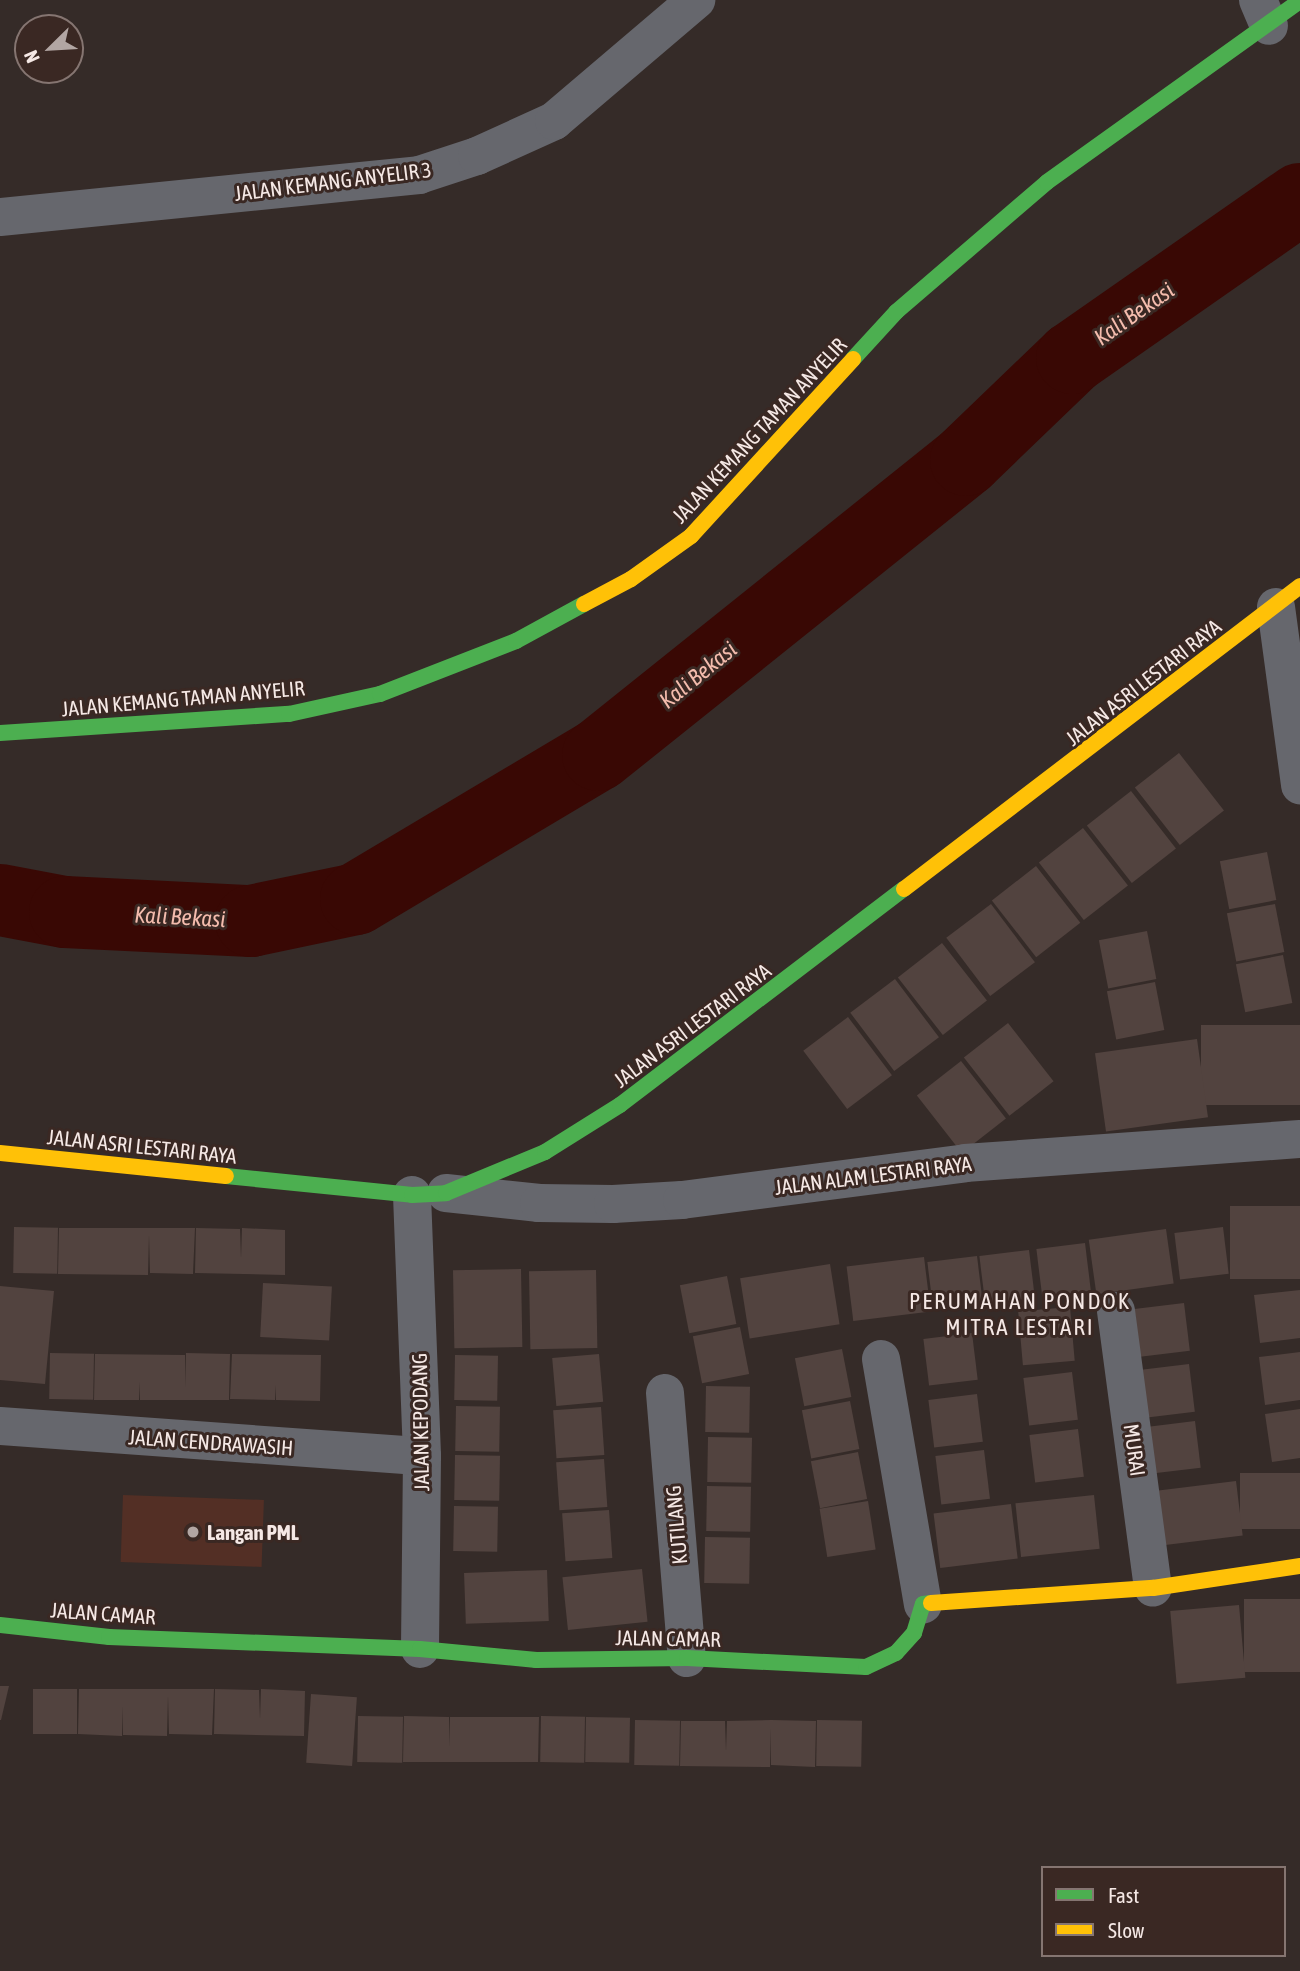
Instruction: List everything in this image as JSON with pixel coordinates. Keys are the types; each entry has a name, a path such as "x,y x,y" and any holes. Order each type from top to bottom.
{"street":[{"name":"JALAN KEMANG ANYELIR 3","path":"0,216 419,175 477,156 554,121 696,0"},
{"name":"JALAN KEMANG TAMAN ANYELIR","path":"0,733 289,714 380,694 516,641 631,579 691,536 895,312 1047,182 1264,13 1300,1"},
{"path":"1288,596 1300,785"},
{"name":"JALAN ASRI LESTARI RAYA","path":"1,1161 429,1194 545,1152 620,1105 1288,596"},
{"name":"JALAN ALAM LESTARI RAYA","path":"429,1194 538,1203 655,1202 965,1163 1300,1139"},
{"name":"JALAN KEPODANG","path":"420,1649 429,1194"},
{"name":"MURAI","path":"1116,1311 1153,1588"},
{"path":"881,1359 923,1604 1153,1588 1300,1566"},
{"name":"KUTILANG","path":"665,1393 687,1658"},
{"name":"JALAN CENDRAWASIH","path":"0,1426 422,1456"},
{"name":"JALAN CAMAR","path":"0,1625 109,1637 420,1649 536,1660 687,1658 866,1667 896,1653 914,1633 923,1604"}],"shaded area":[{"name":"Langan PML","path":"123,1495 264,1500 262,1567 121,1562"}],"building":[{"path":"1179,753 1224,811 1180,845 1135,787"},
{"path":"1131,791 1176,849 1132,883 1087,825"},
{"path":"1083,828 1128,886 1084,920 1039,862"},
{"path":"1267,852 1276,900 1229,909 1220,861"},
{"path":"1036,866 1080,923 1036,957 992,900"},
{"path":"991,904 1035,962 990,996 946,938"},
{"path":"1275,904 1284,952 1236,961 1227,913"},
{"path":"1147,931 1156,979 1108,988 1099,940"},
{"path":"942,943 987,1001 943,1035 898,977"},
{"path":"1283,955 1292,1003 1245,1012 1236,964"},
{"path":"895,979 939,1037 894,1071 850,1013"},
{"path":"1155,982 1164,1030 1116,1039 1107,991"},
{"path":"848,1017 892,1075 847,1109 803,1051"},
{"path":"1008,1023 1054,1081 1009,1116 964,1057"},
{"path":"1201,1025 1300,1025 1300,1105 1201,1105"},
{"path":"1197,1039 1208,1117 1106,1132 1095,1053"},
{"path":"961,1061 1006,1119 962,1153 917,1095"},
{"path":"1230,1206 1300,1206 1300,1279 1230,1279"},
{"path":"14,1227 58,1228 57,1274 13,1273"},
{"path":"1223,1227 1229,1274 1180,1280 1174,1233"},
{"path":"59,1228 195,1228 193,1274 150,1273 149,1235 148,1275 58,1274"},
{"path":"196,1228 240,1229 241,1258 242,1228 285,1230 285,1275 195,1273"},
{"path":"1166,1229 1174,1283 1096,1294 1089,1240"},
{"path":"1085,1243 1091,1291 1042,1297 1036,1249"},
{"path":"1029,1250 1035,1298 985,1304 979,1256"},
{"path":"977,1256 983,1304 933,1310 927,1262"},
{"path":"924,1257 931,1312 853,1321 847,1267"},
{"path":"830,1264 840,1324 750,1338 740,1278"},
{"path":"521,1269 522,1347 454,1348 453,1270"},
{"path":"596,1270 597,1348 530,1349 529,1271"},
{"path":"727,1276 736,1324 689,1333 680,1285"},
{"path":"263,1283 332,1287 329,1341 260,1337"},
{"path":"0,1286 54,1291 45,1384 0,1380"},
{"path":"1300,1290 1300,1338 1260,1343 1254,1295"},
{"path":"1184,1303 1190,1351 1140,1357 1134,1309"},
{"path":"1070,1307 1075,1361 1023,1365 1018,1312"},
{"path":"740,1327 749,1374 702,1383 693,1336"},
{"path":"972,1333 978,1380 929,1386 923,1339"},
{"path":"842,1349 851,1397 804,1406 795,1358"},
{"path":"1300,1352 1300,1400 1265,1405 1259,1357"},
{"path":"50,1353 94,1354 93,1400 49,1399"},
{"path":"186,1353 230,1354 229,1400 140,1400 139,1382 139,1400 94,1400 95,1354 185,1355 185,1388"},
{"path":"232,1354 321,1355 320,1401 276,1400 276,1385 275,1400 230,1399"},
{"path":"599,1354 603,1402 556,1406 552,1358"},
{"path":"455,1355 498,1356 497,1401 454,1400"},
{"path":"1189,1364 1195,1412 1145,1418 1139,1370"},
{"path":"1072,1372 1078,1420 1029,1426 1023,1378"},
{"path":"706,1386 750,1387 749,1433 705,1432"},
{"path":"977,1394 983,1442 934,1448 928,1400"},
{"path":"850,1401 859,1449 811,1458 802,1410"},
{"path":"456,1406 500,1407 499,1452 455,1451"},
{"path":"601,1407 604,1455 556,1458 553,1410"},
{"path":"1300,1409 1300,1458 1272,1462 1265,1414"},
{"path":"1195,1421 1201,1468 1152,1474 1146,1427"},
{"path":"1078,1429 1084,1477 1035,1483 1029,1435"},
{"path":"708,1437 752,1438 751,1483 707,1482"},
{"path":"984,1450 990,1499 941,1505 935,1456"},
{"path":"858,1452 867,1499 820,1508 811,1461"},
{"path":"455,1455 500,1456 499,1501 454,1500"},
{"path":"604,1459 607,1507 559,1510 556,1462"},
{"path":"1240,1473 1300,1473 1300,1529 1240,1529"},
{"path":"1236,1481 1243,1536 1165,1545 1159,1491"},
{"path":"707,1486 751,1487 750,1532 706,1531"},
{"path":"1094,1495 1100,1549 1021,1557 1015,1503"},
{"path":"868,1501 876,1549 827,1557 820,1509"},
{"path":"1011,1504 1018,1559 940,1568 934,1514"},
{"path":"454,1506 498,1507 497,1552 453,1551"},
{"path":"609,1510 612,1558 565,1561 562,1513"},
{"path":"705,1537 750,1538 749,1584 704,1583"},
{"path":"642,1569 648,1622 568,1630 562,1577"},
{"path":"547,1570 549,1621 466,1624 464,1573"},
{"path":"1244,1599 1300,1599 1300,1672 1244,1672"},
{"path":"1239,1605 1245,1678 1177,1684 1170,1611"},
{"path":"0,1686 9,1686 1,1720 0,1720"},
{"path":"33,1689 77,1689 77,1734 33,1734"},
{"path":"79,1689 214,1689 212,1735 169,1734 168,1696 167,1736 123,1735 123,1706 122,1736 78,1734"},
{"path":"215,1689 259,1690 260,1719 261,1689 305,1691 304,1736 214,1734"},
{"path":"311,1694 357,1697 352,1766 306,1763"},
{"path":"358,1716 403,1717 402,1763 357,1762"},
{"path":"404,1716 449,1717 449,1747 450,1717 539,1717 538,1762 403,1762"},
{"path":"541,1716 585,1717 584,1763 540,1762"},
{"path":"586,1717 630,1718 629,1763 585,1762"},
{"path":"635,1720 680,1721 679,1766 634,1765"},
{"path":"817,1720 862,1721 861,1767 816,1766"},
{"path":"681,1721 725,1721 726,1751 727,1721 816,1721 815,1767 771,1765 770,1728 770,1767 680,1766"}],"waterway":[{"name":"Kali Bekasi","path":"0,900 65,912 251,921 356,899 598,755 966,460 1072,358 1300,199"}],"traffic: fast":[{"path":"853,359 896,312 1047,182 1300,1"},
{"path":"0,733 289,714 380,694 516,641 584,604"},
{"path":"226,1176 412,1195 446,1193 545,1152 620,1105 904,889"},
{"path":"0,1625 109,1637 420,1649 536,1660 687,1658 866,1667 896,1653 914,1633 923,1604 931,1603"}],"traffic: slow":[{"path":"584,604 631,579 691,536 853,359"},
{"path":"904,889 1300,586"},
{"path":"0,1153 226,1176"},
{"path":"931,1603 1153,1588 1300,1566"}],"place":[{"name":"Langan PML","path":"193,1532"}],"district":[{"name":"PERUMAHAN PONDOK MITRA LESTARI","path":"1020,1314"}]}
